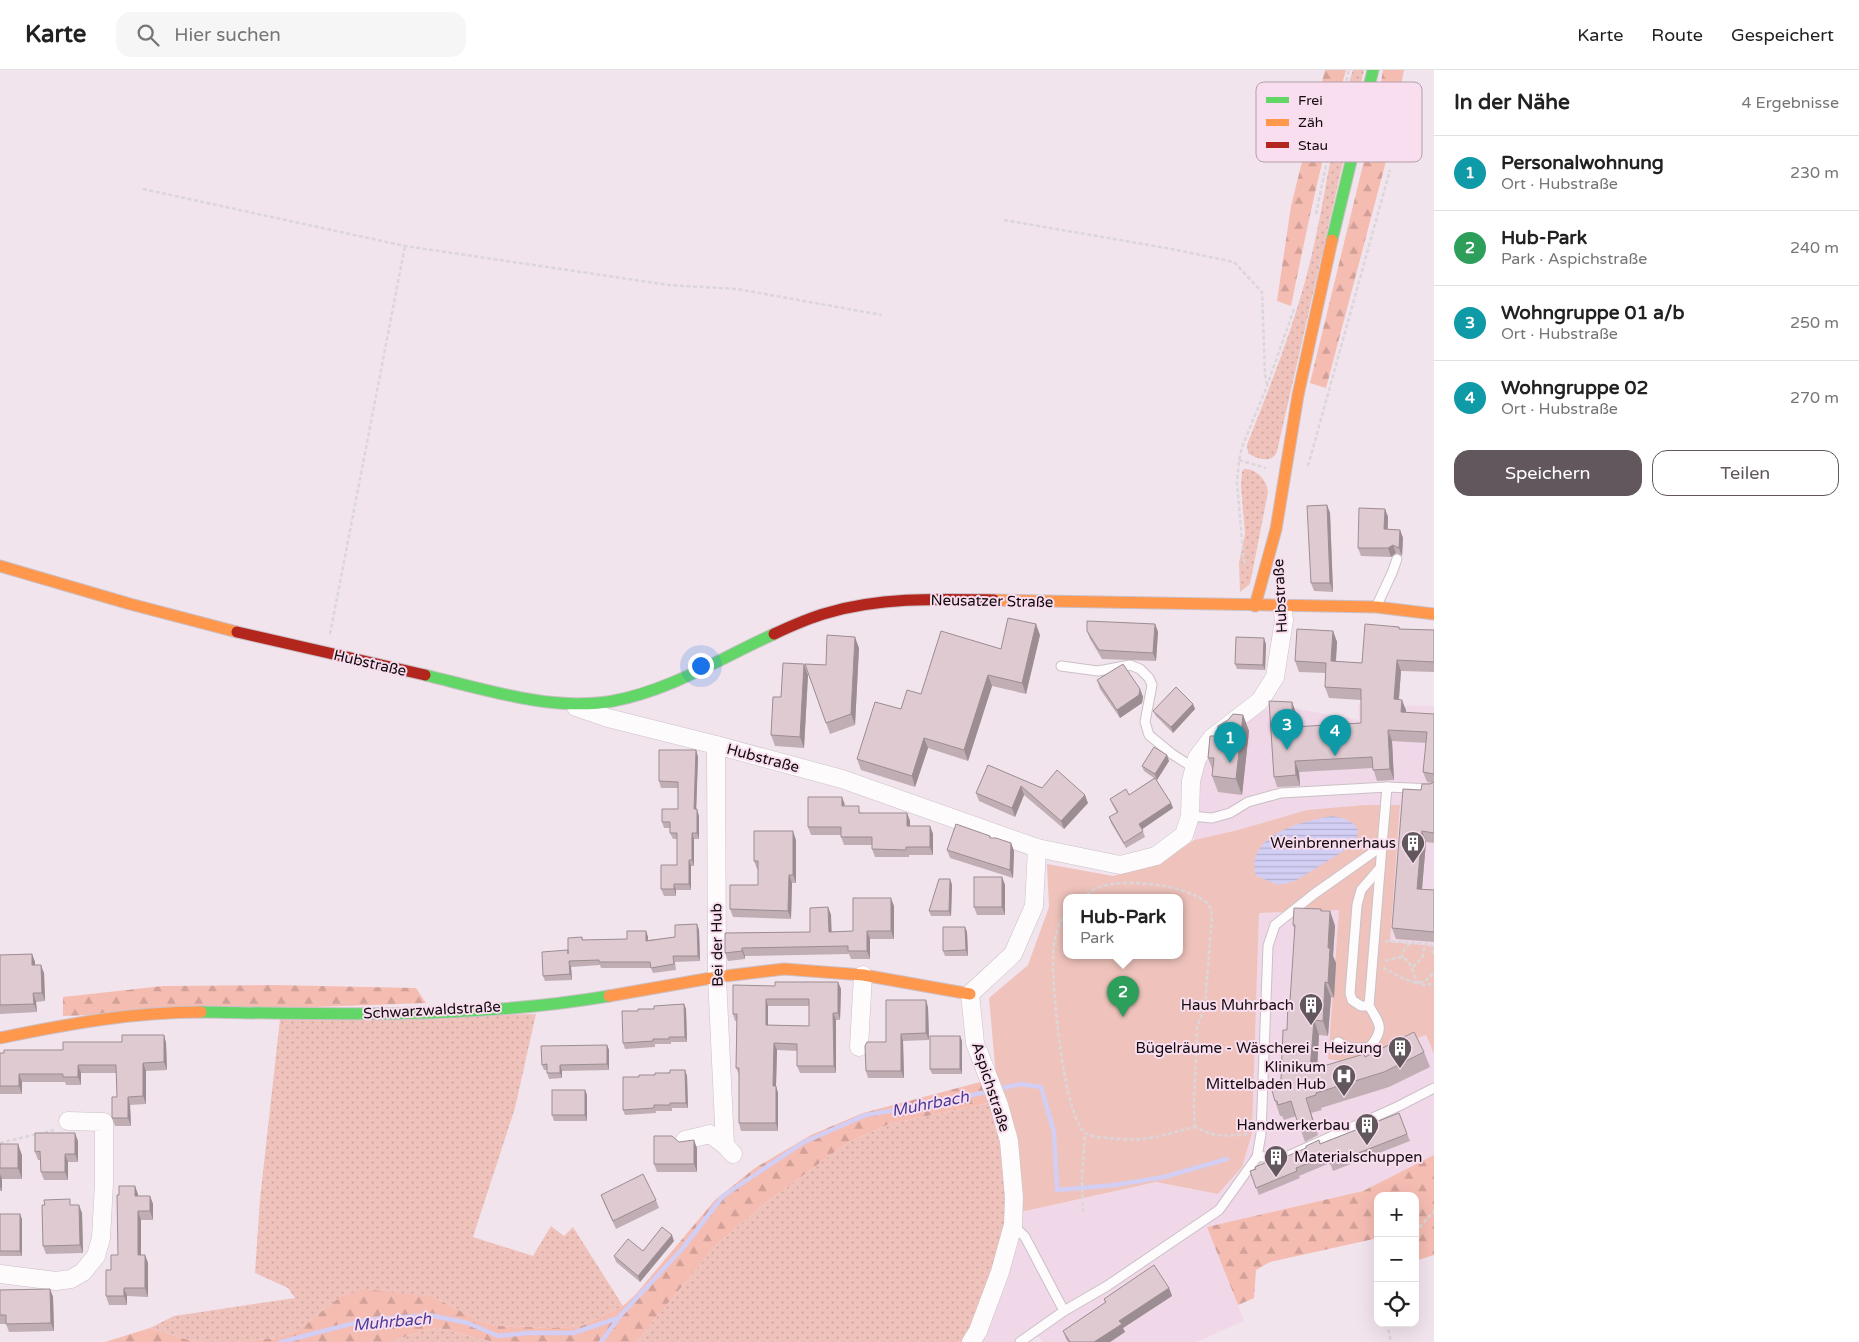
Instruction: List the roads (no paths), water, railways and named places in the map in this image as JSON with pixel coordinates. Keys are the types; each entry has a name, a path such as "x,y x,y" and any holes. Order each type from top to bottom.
{"street":[{"name":"Hubstraße","path":"1255,606 1276,529 1284,474 1314,317 1351,162"},
{"name":"Hubstraße","path":"1276,529 1279,567"},
{"name":"Hubstraße","path":"0,566 225,630 525,698 568,704 608,718 842,779 1037,848 1120,865 1156,856 1184,835 1190,816 1192,780 1197,758 1212,738 1260,701 1276,677 1284,620 1281,601"},
{"name":"Neusatzer Straße","path":"568,704 612,701 651,691 689,675 780,631 826,613 883,601 944,599 1255,606 1281,601 1376,607 1434,614"},
{"name":"Bei der Hub","path":"685,1140 710,1134 729,1150 717,977 716,745"},
{"path":"970,994 1013,954 1034,906 1037,848"},
{"name":"Schwarzwaldstraße","path":"0,1038 72,1023 163,1012 381,1014 572,1002 717,977 784,969 863,975 970,994"},
{"path":"860,1047 863,975"},
{"name":"Aspichstraße","path":"970,994 976,1043 988,1080 999,1105 1009,1141 1014,1198 1013,1225 1000,1272 978,1331 971,1342"},
{"path":"0,1274 56,1281 71,1279 83,1272 96,1256 101,1238 104,1183 104,1122 68,1122"}],"lane":[{"path":"1376,607 1384,594 1397,559"},
{"path":"1061,666 1098,671 1130,665 1140,669 1150,678 1152,686 1145,722 1149,735 1172,754 1194,768"},
{"path":"1190,816 1212,818 1230,813 1248,802 1281,793 1387,786 1434,789"},
{"path":"1338,1042 1346,1047 1357,1049 1370,1047 1379,1036 1379,1022 1369,1006 1375,966 1374,940 1387,786"},
{"path":"1020,1342 1064,1311 1107,1286 1219,1210 1257,1157 1261,1134 1268,946 1275,924 1382,846"},
{"path":"1369,1006 1361,1006 1352,1000 1350,993 1357,905 1361,890 1380,868"},
{"path":"1257,1157 1288,1156 1399,1106 1434,1088"},
{"path":"1013,1225 1025,1237 1064,1311"}],"waterway":[{"name":"Muhrbach","path":"998,1089 1020,1084 1041,1087 1054,1132 1057,1190 1115,1185 1164,1177 1227,1159"},
{"name":"Muhrbach","path":"281,1342 366,1320 429,1315 468,1323 498,1336 527,1333 573,1333 618,1318 682,1249 723,1196 804,1142 866,1115 937,1103 990,1091"},
{"name":"Muhrbach","path":"601,1342 618,1319"}],"place":[{"name":"Wohngruppe 01 a/b","path":"1287,750"},
{"name":"Wohngruppe 02","path":"1335,756"},
{"name":"Personalwohnung","path":"1230,763"},
{"name":"Weinbrennerhaus","path":"1413,864"},
{"name":"Hub-Park","path":"1123,1017"},
{"name":"Haus Muhrbach","path":"1311,1026"},
{"name":"Bügelräume - Wäscherei - Heizung","path":"1400,1069"},
{"name":"Klinikum Mittelbaden Hub","path":"1344,1097"},
{"name":"Handwerkerbau","path":"1367,1146"},
{"name":"Materialschuppen","path":"1276,1178"}]}
